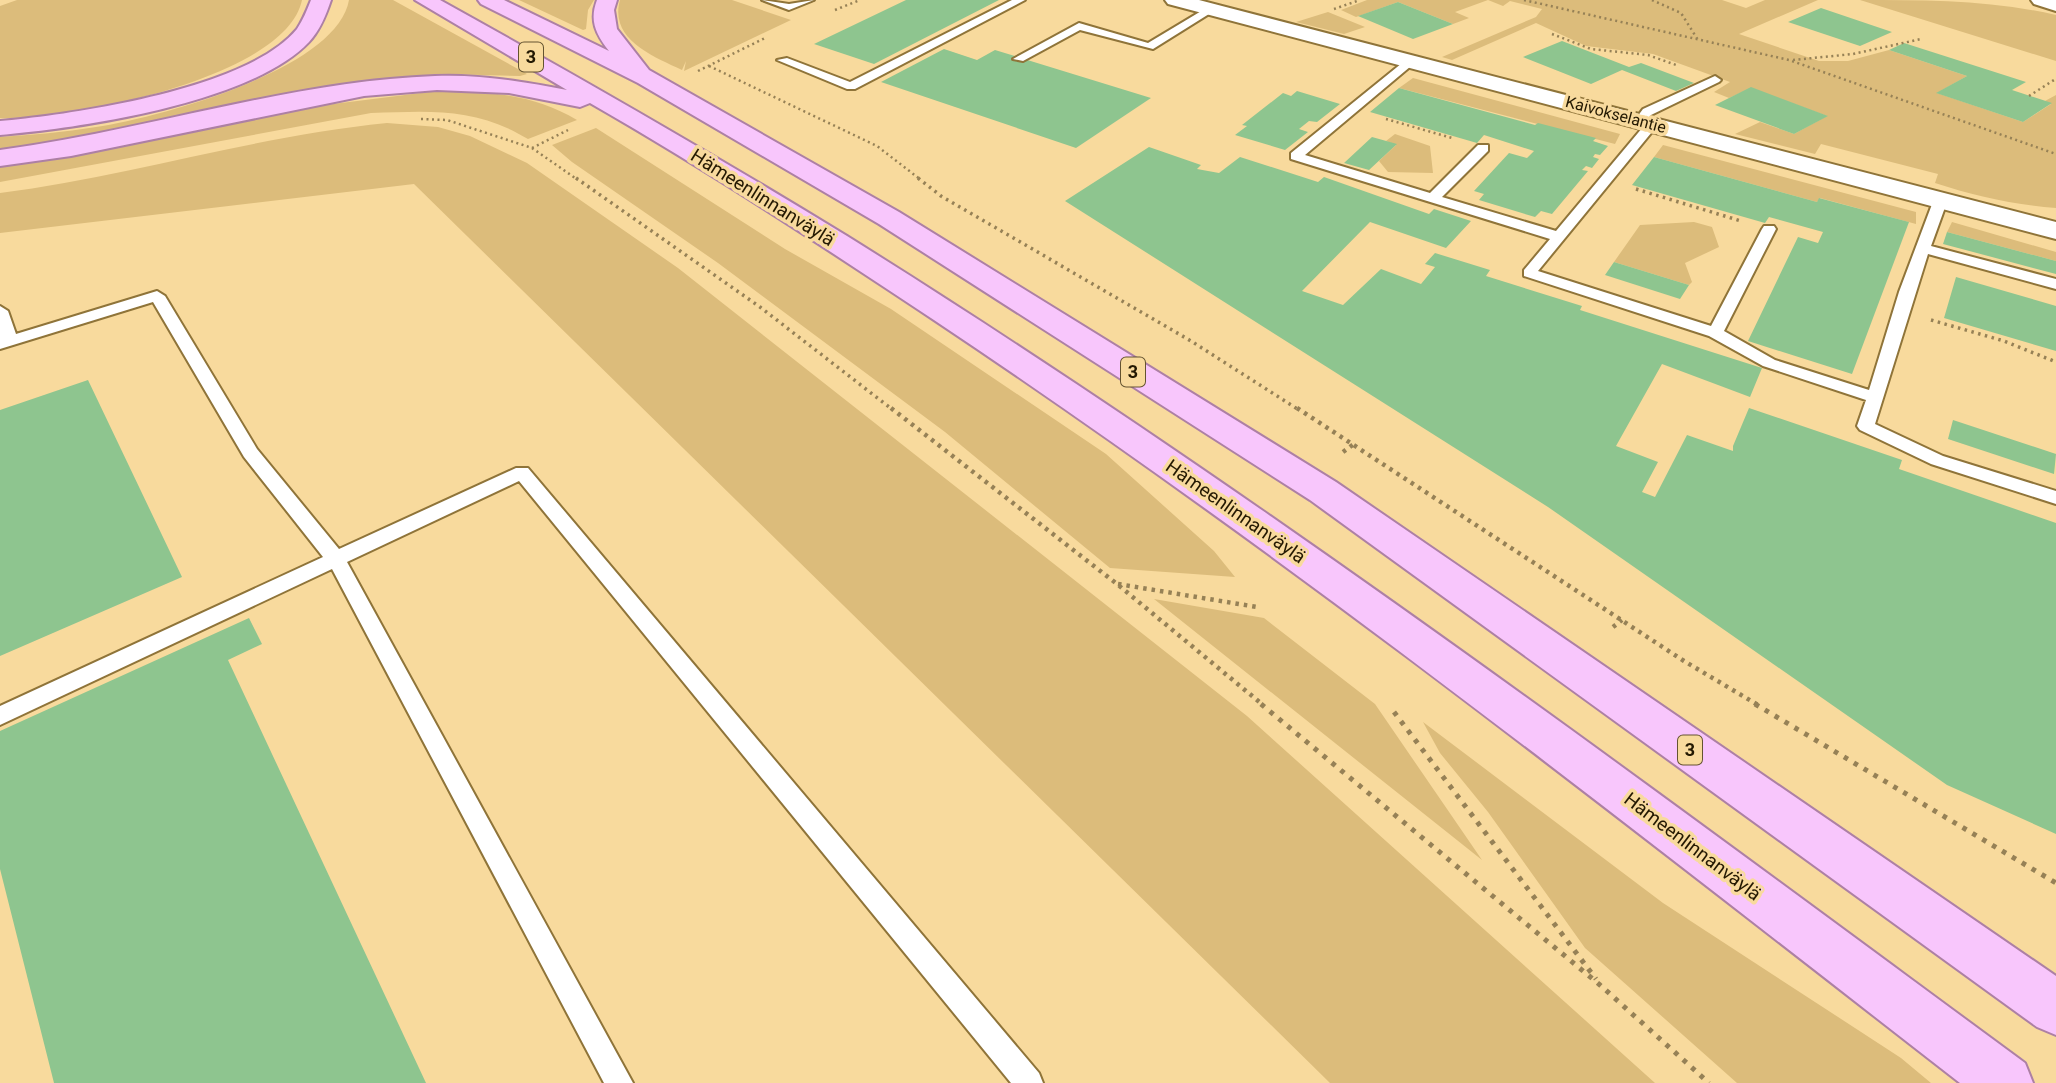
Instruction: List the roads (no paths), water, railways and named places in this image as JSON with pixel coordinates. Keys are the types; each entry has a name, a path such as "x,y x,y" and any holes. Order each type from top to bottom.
{"highway":[{"path":"0,128 36,126 134,108 213,84 245,71 298,41 314,20 321,0"},
{"name":"Hämeenlinnanväylä","path":"425,0 636,117 890,278 1272,534 2006,1083"},
{"name":"3","path":"488,0 646,78 889,218 1323,491 2056,1008"},
{"path":"607,0 602,17 606,33 646,78"},
{"path":"0,158 124,139 339,94 426,84 501,84 535,89 636,117"}],"street":[{"name":"Kaivokselantie","path":"1175,0 2056,231"},
{"path":"2041,0 2056,5"}],"lane":[{"path":"766,0 789,7 809,0"},
{"path":"783,60 851,86 1020,0"},
{"path":"1019,59 1079,26 1149,47 1212,9"},
{"path":"1411,61 1296,156 1559,237"},
{"path":"1715,80 1647,112 1646,122 1606,180 1529,273 1715,333 1769,363 1874,397"},
{"path":"1433,198 1483,148"},
{"path":"1941,199 1901,311 1866,426 1937,460 2056,498"},
{"path":"1715,333 1769,229"},
{"path":"1922,248 2056,284"},
{"path":"0,311 5,342 157,296 250,453 335,559 619,1083"},
{"path":"0,716 522,472 1029,1083"}]}
